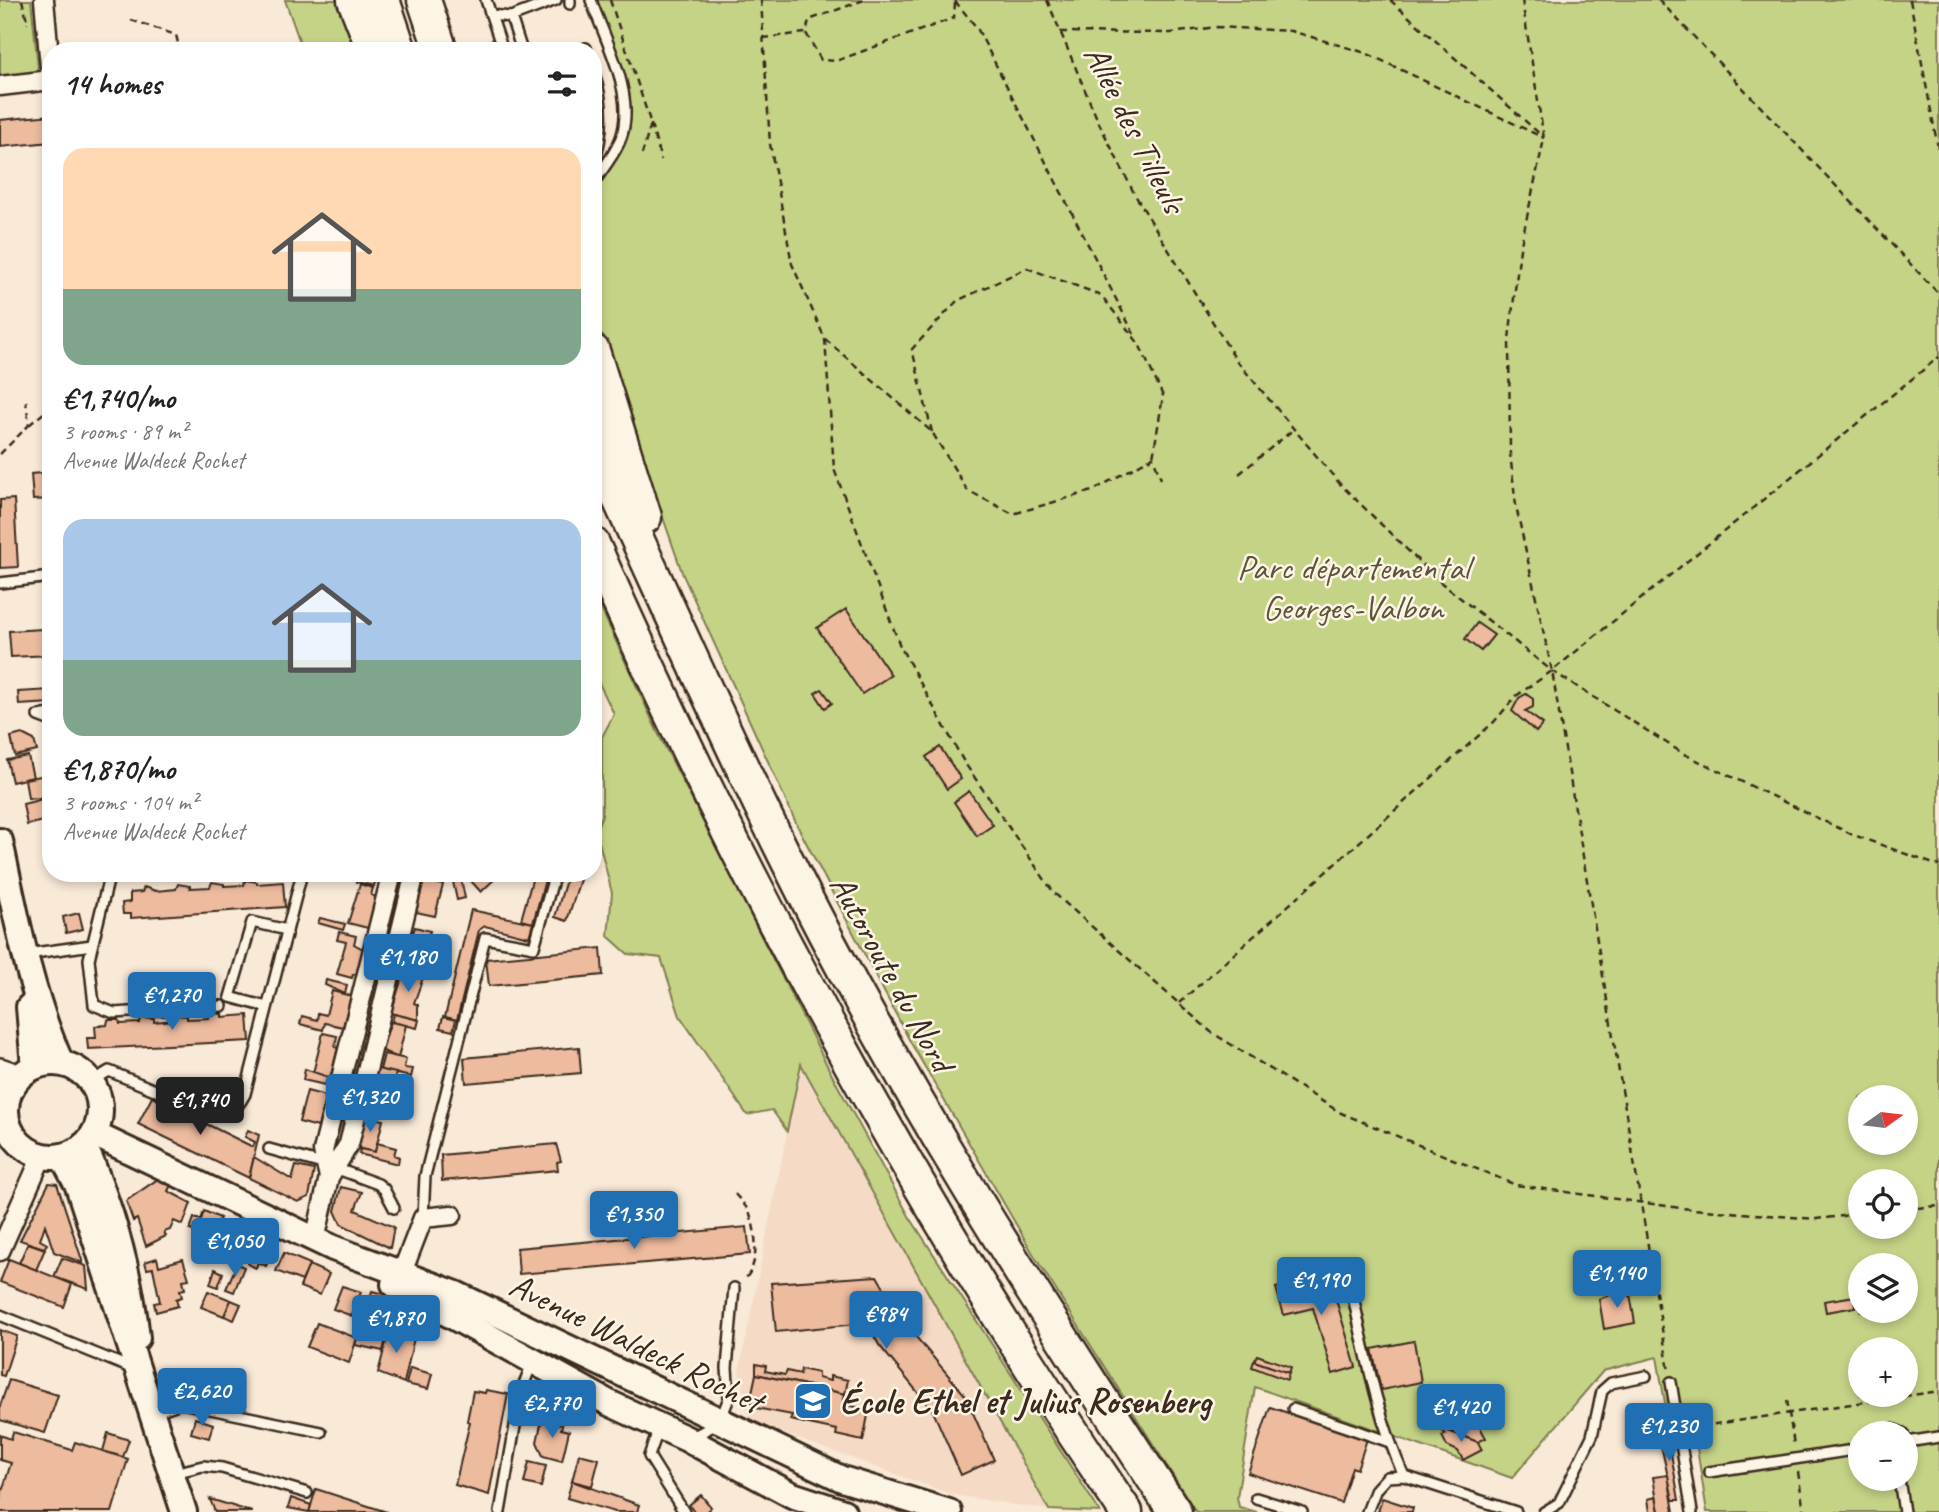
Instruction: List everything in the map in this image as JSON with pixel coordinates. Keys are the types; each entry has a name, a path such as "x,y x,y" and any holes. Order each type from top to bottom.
{"highway":[{"path":"354,0 370,42"},
{"path":"383,0 397,42"},
{"path":"424,0 438,42"},
{"path":"602,379 642,502 664,594"},
{"name":"Autoroute du Nord","path":"602,462 784,854 896,1064 1050,1323 1175,1512"},
{"path":"602,564 673,718 812,990 955,1242 1126,1512"}],"main road":[{"path":"0,841 24,954 47,1031 61,1063"},
{"path":"24,954 7,1121 12,1133 30,1151 52,1156 78,1186 171,1473 178,1510"},
{"path":"12,1079 61,1063 74,1068 91,1082 99,1098 93,1130 101,1184 133,1296 139,1377"},
{"path":"52,1156 93,1130"},
{"name":"Avenue Waldeck Rochet","path":"93,1130 324,1244 533,1362 792,1495 844,1512"},
{"name":"Avenue Waldeck Rochet","path":"324,1244 456,1294 719,1423 842,1479 949,1512"}],"street":[{"path":"44,0 48,42"},
{"path":"0,86 42,80"},
{"path":"324,1244 330,1170 323,1151 390,882"},
{"path":"330,1170 349,1144 413,882"},
{"path":"1,1245 52,1156"},
{"path":"401,1275 423,1217 452,1215"}],"lane":[{"path":"486,0 500,42"},
{"path":"591,0 618,78 624,126 617,147 602,170"},
{"path":"491,15 511,17 553,2"},
{"path":"511,17 519,42"},
{"path":"0,583 42,578"},
{"path":"108,882 89,959 94,1005 114,1013 222,1006"},
{"path":"91,1082 109,1071 208,1112 224,1115 238,1108 245,1094 300,882"},
{"path":"423,1217 425,1176 485,939 534,947 552,882"},
{"path":"267,1007 230,997 252,922 287,930"},
{"path":"24,954 92,945"},
{"path":"269,1149 378,1184 394,1209"},
{"path":"687,1439 719,1423 729,1398 727,1368 734,1288"},
{"path":"1354,1301 1373,1388 1404,1476"},
{"path":"0,1315 139,1377"},
{"path":"500,1512 521,1392 533,1362"},
{"path":"1544,1512 1559,1503 1592,1436 1602,1391 1611,1382 1646,1376"},
{"path":"1671,1382 1692,1512"},
{"path":"151,1414 181,1403 321,1432"},
{"path":"1293,1409 1390,1442"},
{"path":"660,1426 649,1456 684,1512"},
{"path":"1918,1439 1939,1437"},
{"path":"1709,1472 1848,1451"},
{"path":"171,1473 203,1466 222,1468 307,1493"},
{"path":"1367,1512 1376,1489 1387,1477 1404,1476 1516,1512"},
{"path":"1901,1491 1904,1512"},
{"path":"1256,1498 1302,1512"}],"path":[{"path":"761,0 770,144 792,264 825,339 834,469 900,646 964,762 1054,893 1211,1032 1341,1113 1516,1185 1641,1203 1816,1219 1848,1215"},
{"path":"864,0 809,20 806,33 821,60 836,61 954,18 954,1"},
{"name":"Allée des Tilleuls","path":"1046,0 1098,121 1136,195 1236,360 1340,484 1439,581 1552,671 1684,754 1851,835 1939,866"},
{"path":"1390,0 1544,139"},
{"path":"1522,0 1544,139 1520,249 1509,339 1509,441 1516,506 1552,671 1671,1382"},
{"path":"1659,0 1939,294"},
{"path":"1910,0 1939,153"},
{"path":"954,1 976,28 1139,344 1163,396 1153,457 1161,480"},
{"path":"131,20 176,35 178,42"},
{"path":"1060,32 1171,33 1217,27 1291,31 1366,53 1544,139"},
{"path":"763,38 806,33"},
{"path":"651,124 661,160"},
{"path":"1139,344 1101,295 1027,268 957,301 912,349 932,432 967,490 1013,514 1092,491 1153,457"},
{"path":"825,339 932,432"},
{"path":"1179,1003 1494,722 1516,696 1552,671 1939,357"},
{"path":"26,401 29,425"},
{"path":"0,454 42,414"},
{"path":"1239,474 1294,429"},
{"path":"734,1288 749,1276 757,1246 751,1214 735,1194"},
{"path":"1918,1208 1939,1206"},
{"path":"1702,1426 1939,1391"}],"shaded area":[{"path":"801,1063 1049,1510 953,1495 749,1421 739,1372"}],"green space":[{"path":"0,0 31,0 38,68 32,75 0,80"},
{"path":"285,0 347,0 365,42 300,42"},
{"name":"Parc départemental Georges-Valbon","path":"591,0 1939,0 1939,1512 1707,1512 1691,1410 1667,1414 1657,1357 1603,1371 1512,1478 1255,1387 1237,1497 1239,1507 1257,1512 1196,1512 1035,1257 911,1043 797,825 683,575 602,342 602,174 610,166 626,101"},
{"path":"602,611 658,733 832,1075 909,1216 1100,1512 1049,1510 801,1064 787,1131 772,1110 747,1115 680,1016 661,958 628,954 608,936 612,893 602,854 602,737 614,714 602,689"}],"building":[{"path":"42,116 42,143 0,147 0,120"},
{"path":"42,473 42,500 33,500 31,474"},
{"path":"14,499 18,567 0,568 0,500"},
{"path":"846,609 891,675 862,694 817,628"},
{"path":"1477,623 1494,635 1481,651 1465,639"},
{"path":"42,629 42,655 11,657 9,631"},
{"path":"822,689 832,703 825,708 815,693"},
{"path":"42,691 42,704 19,705 18,692"},
{"path":"1526,694 1533,699 1533,707 1525,711 1543,724 1536,732 1512,711 1519,698"},
{"path":"22,734 34,740 37,751 15,756 11,737"},
{"path":"940,747 961,779 947,789 926,757"},
{"path":"28,756 33,777 12,782 7,760"},
{"path":"42,776 42,799 28,798 25,779"},
{"path":"969,791 993,825 977,836 954,802"},
{"path":"42,799 42,821 27,825 23,804"},
{"path":"212,882 224,886 244,885 245,882 283,882 285,907 131,918 131,914 123,914 122,903 130,902 130,893 142,892 144,887 156,891 176,889 178,884 190,888 210,887"},
{"path":"356,882 375,882 374,886"},
{"path":"424,882 443,885 435,916 416,912"},
{"path":"453,882 462,882 465,898 457,900"},
{"path":"472,882 492,882 481,892"},
{"path":"532,882 544,882 533,923 521,920"},
{"path":"565,882 579,882 567,921 555,917"},
{"path":"360,884 373,888 371,895 376,897 368,928 348,923"},
{"path":"471,910 533,923 529,937 485,926 479,930 457,1020 445,1017"},
{"path":"79,913 83,929 66,933 63,917"},
{"path":"320,918 345,924 343,930 318,923"},
{"path":"415,927 430,931 422,963 405,957"},
{"path":"339,932 356,936 354,944 363,949 356,975 353,974 352,978 337,974 346,942 337,940"},
{"path":"601,948 603,975 489,986 486,959"},
{"path":"408,960 423,964 421,972 406,968"},
{"path":"405,968 425,972 414,1003 418,1005 418,1020 391,1013"},
{"path":"326,980 347,985 345,994 325,985"},
{"path":"332,991 351,996 343,1027 325,1023 323,1030 300,1024 302,1016 317,1020 318,1013 326,1015"},
{"path":"210,1013 222,1014 222,1017 248,1015 250,1041 88,1049 87,1038 96,1038 95,1026 107,1025 108,1020 119,1020 120,1024 140,1023 141,1018 154,1019 154,1022 174,1020 176,1015 187,1016 187,1019 209,1018"},
{"path":"394,1014 419,1020 417,1028 392,1022"},
{"path":"443,1017 456,1020 453,1031 440,1028"},
{"path":"391,1022 406,1025 398,1058 381,1050"},
{"path":"323,1033 337,1036 335,1047 338,1048 331,1075 328,1077 313,1073"},
{"path":"579,1047 581,1073 466,1083 464,1058"},
{"path":"384,1054 406,1059 404,1068 413,1069 411,1077 380,1070"},
{"path":"305,1069 328,1077 325,1085 303,1080"},
{"path":"377,1069 396,1073 389,1105 369,1100"},
{"path":"307,1091 326,1096 318,1127 299,1122"},
{"path":"152,1097 253,1147 255,1142 245,1137 248,1130 259,1135 249,1178 138,1124"},
{"path":"368,1117 383,1120 375,1152 360,1149 358,1145 365,1119"},
{"path":"377,1143 396,1148 394,1155 399,1157 398,1164 359,1154 360,1149 375,1152"},
{"path":"556,1144 561,1161 557,1162 558,1170 442,1181 441,1155"},
{"path":"254,1157 292,1180 296,1166 314,1170 309,1197 298,1202 249,1178"},
{"path":"158,1179 171,1185 168,1191 191,1203 183,1225 174,1221 170,1230 164,1232 166,1236 146,1246 137,1219 133,1221 126,1201"},
{"path":"49,1183 57,1184 83,1263 54,1252 45,1225 40,1240 47,1244 44,1248 20,1240"},
{"path":"341,1187 362,1192 355,1210 394,1227 390,1248 341,1224 335,1211"},
{"path":"204,1211 220,1218 213,1234 198,1228 197,1233 190,1230 194,1218 201,1220"},
{"path":"747,1227 750,1254 519,1274 517,1248"},
{"path":"238,1235 253,1239 246,1255 231,1249"},
{"path":"255,1240 273,1249 266,1266 258,1262 256,1268 248,1264"},
{"path":"28,1243 45,1249 36,1270 19,1263"},
{"path":"284,1253 310,1264 302,1281 276,1271"},
{"path":"62,1258 86,1266 88,1289 54,1277"},
{"path":"157,1258 159,1266 183,1259 189,1279 183,1280 185,1289 180,1290 182,1297 176,1299 178,1306 156,1312 154,1303 160,1302 153,1268 147,1269 145,1262"},
{"path":"9,1259 72,1284 64,1307 0,1282"},
{"path":"237,1264 244,1267 234,1292 226,1289"},
{"path":"309,1265 329,1274 320,1295 300,1287"},
{"path":"215,1269 223,1273 218,1287 210,1284"},
{"path":"1328,1273 1356,1367 1333,1374 1313,1308 1284,1315 1276,1288"},
{"path":"877,1276 905,1324 965,1395 994,1460 961,1475 933,1411 879,1345 867,1323 776,1332 771,1283"},
{"path":"342,1286 361,1292 352,1316 333,1309"},
{"path":"208,1291 231,1300 224,1316 201,1307"},
{"path":"372,1291 397,1297 383,1351 355,1345 359,1332 378,1337 385,1306 369,1302"},
{"path":"1620,1291 1621,1295 1630,1294 1635,1323 1604,1329 1599,1299"},
{"path":"1848,1297 1848,1308 1826,1312 1824,1301"},
{"path":"231,1300 241,1304 234,1320 224,1316"},
{"path":"317,1323 357,1338 349,1363 307,1347"},
{"path":"390,1327 414,1338 404,1383 378,1373"},
{"path":"0,1330 17,1336 4,1376 0,1375"},
{"path":"1414,1341 1421,1382 1381,1390 1372,1349"},
{"path":"1257,1355 1291,1367 1289,1373 1254,1361"},
{"path":"1254,1361 1289,1373 1287,1380 1252,1367"},
{"path":"756,1364 766,1366 765,1371 785,1375 787,1371 800,1374 801,1369 818,1373 818,1378 830,1381 830,1376 848,1380 845,1394 756,1374"},
{"path":"410,1368 432,1374 428,1389 406,1384"},
{"path":"756,1374 845,1394 843,1404 869,1410 863,1441 836,1435 837,1430 790,1420 792,1415 756,1408 757,1404 750,1402"},
{"path":"9,1380 58,1395 45,1433 0,1420 0,1406"},
{"path":"486,1390 508,1394 489,1495 455,1485 470,1422 467,1421 473,1391 485,1393"},
{"path":"529,1396 541,1402 539,1413 527,1410"},
{"path":"1457,1400 1461,1407 1469,1404 1473,1413 1471,1421 1476,1420 1486,1438 1478,1442 1437,1427 1434,1421 1441,1417 1437,1409"},
{"path":"1270,1407 1367,1439 1357,1469 1352,1467 1341,1503 1248,1473"},
{"path":"195,1418 213,1424 209,1438 191,1433"},
{"path":"542,1420 559,1424 563,1422 561,1429 569,1431 562,1461 543,1456 537,1442"},
{"path":"1437,1427 1478,1442 1482,1450 1463,1460 1458,1451 1447,1446 1442,1436 1446,1434"},
{"path":"1667,1430 1679,1500 1673,1500 1658,1431"},
{"path":"13,1432 72,1450 75,1442 128,1459 112,1512 0,1512 0,1498 11,1463 0,1460 0,1435 11,1439"},
{"path":"108,1433 129,1440 123,1457 103,1451"},
{"path":"579,1454 599,1459 592,1486 572,1481"},
{"path":"529,1462 546,1466 541,1487 524,1483"},
{"path":"1668,1475 1674,1512 1659,1512 1653,1477"},
{"path":"572,1481 639,1505 637,1512 615,1512 567,1498"},
{"path":"316,1489 387,1512 309,1512"},
{"path":"701,1495 711,1507 706,1512 694,1512 689,1505"},
{"path":"1656,1497 1659,1512 1650,1512 1648,1499"},
{"path":"291,1498 311,1505 309,1512 288,1508"},
{"path":"1382,1498 1413,1508 1412,1512 1378,1512"},
{"path":"210,1499 252,1512 215,1512"}],"place":[{"name":"École Ethel et Julius Rosenberg","path":"813,1401"}]}
